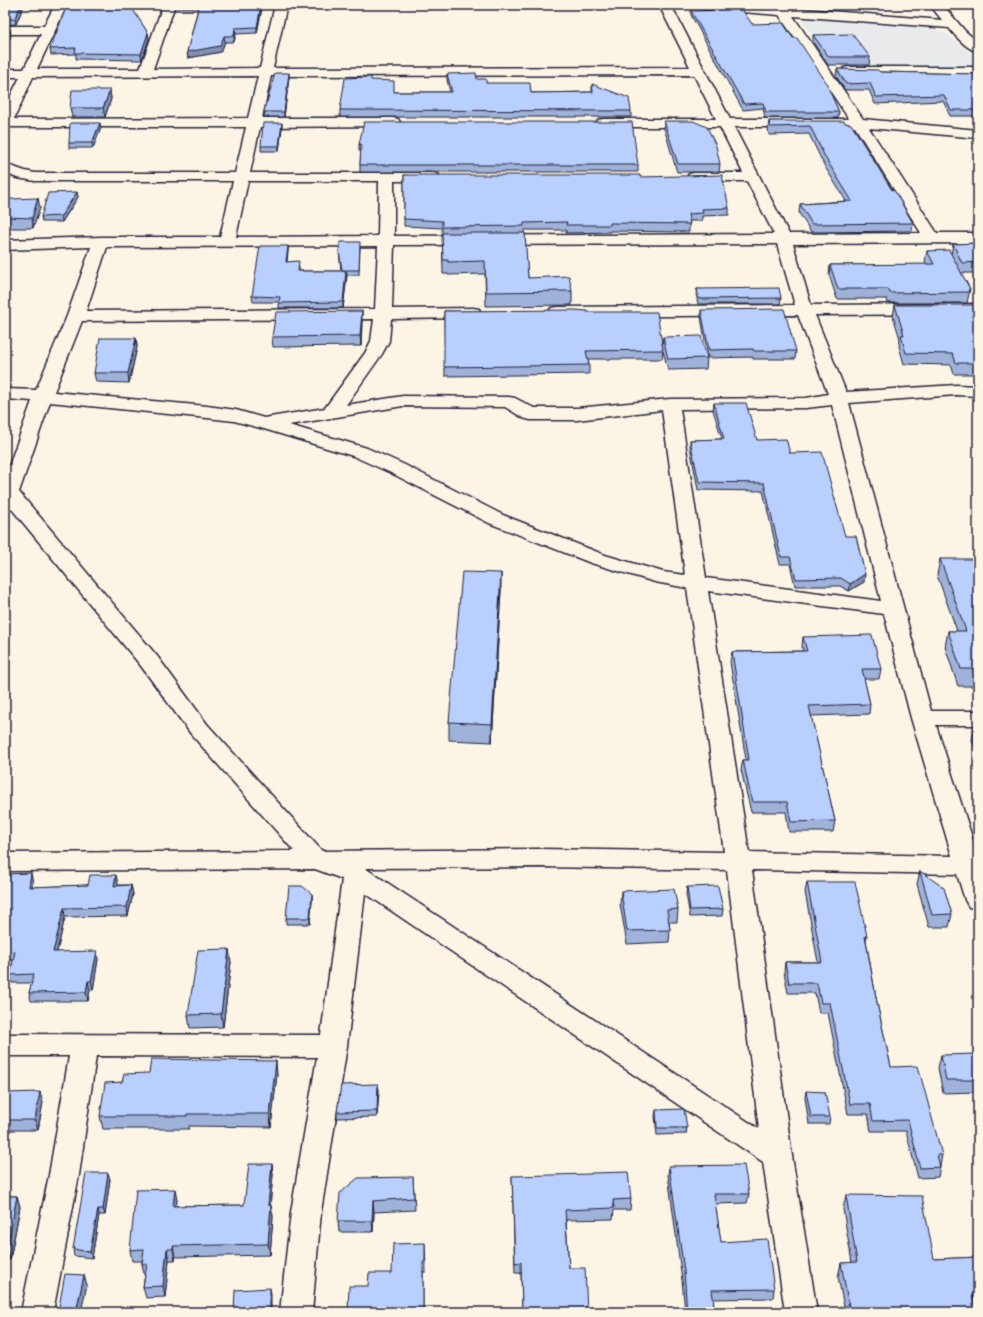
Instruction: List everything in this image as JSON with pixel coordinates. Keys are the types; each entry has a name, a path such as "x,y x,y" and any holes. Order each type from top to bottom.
{"street":[{"path":"60,5 8,115 6,125 405,122"},
{"path":"145,73 169,5"},
{"path":"227,241 281,5"},
{"path":"665,5 724,124 784,239 804,310 840,398 922,718 972,865 978,900"},
{"path":"707,5 953,25"},
{"path":"936,5 960,34 978,48"},
{"path":"783,11 859,124 932,238"},
{"path":"5,30 48,30"},
{"path":"822,70 978,71"},
{"path":"5,73 698,71"},
{"path":"589,123 859,124 978,134"},
{"path":"5,168 22,175 35,177 450,177"},
{"path":"332,412 380,342 384,314 387,177"},
{"path":"681,177 752,177"},
{"path":"5,245 101,242 227,241 386,242 978,238"},
{"path":"101,242 76,316 43,396 7,499 149,661 199,729 316,859 355,874 777,1156"},
{"path":"542,312 978,309"},
{"path":"76,316 487,313"},
{"path":"263,424 403,400 509,402 530,414 605,412 670,404 806,403 840,398 925,392 978,391"},
{"path":"5,394 43,396 236,416 360,452 496,519 598,559 662,578 893,609"},
{"path":"670,404 695,583 738,862 777,1156 801,1312"},
{"path":"922,718 978,718"},
{"path":"5,862 540,858 972,865"},
{"path":"296,1312 306,1212 333,1046 355,874"},
{"path":"5,1045 333,1046"},
{"path":"37,1312 64,1175 84,1046"}],"shaded area":[{"path":"810,18 931,28 946,33 978,59 978,65 846,67 830,62 802,21"}],"building":[{"path":"5,5 21,5 15,19 5,19"},
{"path":"67,5 130,5 148,33 141,54 75,53 76,48 50,49"},
{"path":"199,5 261,5 257,27 235,28 234,36 224,36 220,46 187,52"},
{"path":"720,7 741,8 752,24 783,23 793,38 797,38 828,85 839,112 766,112 763,103 744,104 691,11 718,10"},
{"path":"5,29 10,29 5,40"},
{"path":"852,34 870,57 829,57 813,35"},
{"path":"837,69 878,70 880,72 978,74 978,110 951,110 944,95 876,97 870,83 846,84"},
{"path":"275,73 289,73 284,112 264,112 266,102"},
{"path":"476,73 477,79 486,79 486,83 530,83 531,93 593,92 592,84 629,98 631,111 340,110 345,78 371,77 371,80 394,81 394,92 452,92 447,74"},
{"path":"72,90 110,90 103,108 70,108"},
{"path":"664,121 693,121 707,127 716,146 720,164 678,164"},
{"path":"769,121 844,121 845,123 851,124 892,190 894,190 913,223 812,224 800,204 852,201 826,159 810,126 770,127"},
{"path":"364,122 632,122 638,165 360,165 361,144 359,144"},
{"path":"70,123 100,123 92,143 69,143"},
{"path":"263,123 282,123 279,146 261,146"},
{"path":"404,175 640,175 640,177 722,175 729,208 702,209 703,213 688,214 690,224 610,223 610,225 566,225 567,222 524,223 524,226 442,227 442,221 404,219"},
{"path":"77,192 61,216 41,217 48,193"},
{"path":"38,198 32,218 5,217 5,210 11,199"},
{"path":"442,233 525,233 528,278 569,276 572,291 486,292 485,261 448,262 448,260 443,260"},
{"path":"340,242 360,242 359,270 342,270 339,251"},
{"path":"978,243 978,262 962,263 953,244"},
{"path":"260,246 288,246 286,262 299,261 298,271 346,271 343,302 279,303 280,297 252,296"},
{"path":"949,250 970,289 968,290 969,292 890,293 888,289 838,289 830,265 934,264 927,251"},
{"path":"779,288 781,298 699,299 697,289"},
{"path":"895,305 974,305 978,313 978,363 956,363 953,354 906,353 901,335 904,335"},
{"path":"784,309 796,351 754,351 753,349 709,350 701,310"},
{"path":"575,310 587,312 657,312 663,350 586,351 589,365 444,367 444,311"},
{"path":"362,311 360,336 272,337 276,312"},
{"path":"701,336 707,358 668,359 663,337"},
{"path":"100,338 136,338 128,373 94,373"},
{"path":"714,403 746,403 757,440 786,439 790,453 822,452 845,536 856,536 865,574 850,584 841,578 796,579 790,557 781,557 764,483 699,482 690,440 724,439"},
{"path":"940,559 974,559 978,569 978,669 961,669 948,631 966,631"},
{"path":"462,572 501,573 492,724 449,722"},
{"path":"872,635 881,669 862,669 870,704 809,706 835,821 791,822 787,802 752,802 743,760 749,760 732,652 807,651 803,637"},
{"path":"920,871 944,888 952,914 932,915"},
{"path":"31,873 29,887 88,885 90,875 116,875 114,886 131,885 127,907 64,908 53,952 97,951 91,981 88,981 86,992 29,993 34,974 10,975 15,951 5,952 5,874"},
{"path":"807,882 855,882 867,936 865,936 877,1003 891,1067 918,1066 942,1155 937,1155 940,1167 920,1168 908,1120 873,1121 870,1104 850,1104 830,1003 821,1003 817,983 789,983 785,962 822,962"},
{"path":"289,886 302,886 312,894 310,918 286,918"},
{"path":"718,886 723,909 690,910 687,887"},
{"path":"674,889 678,909 667,910 670,930 627,931 621,891"},
{"path":"229,949 221,1014 188,1015 198,950"},
{"path":"976,1054 978,1061 978,1080 946,1080 941,1055"},
{"path":"151,1059 276,1061 270,1114 100,1116 105,1083 122,1082 124,1074 149,1073"},
{"path":"378,1084 377,1111 337,1112 341,1085"},
{"path":"806,1091 825,1092 830,1117 811,1117"},
{"path":"40,1092 35,1120 5,1120 5,1093"},
{"path":"684,1109 687,1128 657,1128 656,1110"},
{"path":"249,1164 272,1164 268,1205 271,1205 268,1244 173,1246 173,1249 167,1249 163,1286 143,1287 147,1264 142,1264 144,1249 130,1250 136,1190 175,1189 173,1206 244,1205"},
{"path":"744,1165 749,1194 714,1194 721,1242 767,1239 774,1289 712,1290 715,1312 687,1312 684,1271 669,1166"},
{"path":"628,1172 631,1199 613,1200 614,1208 565,1210 569,1268 585,1268 587,1312 522,1312 521,1262 515,1263 512,1176"},
{"path":"86,1173 108,1173 103,1209 98,1209 90,1252 73,1249"},
{"path":"413,1177 414,1198 373,1201 372,1221 338,1221 340,1193 358,1178"},
{"path":"846,1195 922,1196 934,1259 978,1257 978,1294 972,1294 976,1312 850,1312 841,1263 857,1262"},
{"path":"5,1196 17,1196 7,1249 5,1249"},
{"path":"425,1243 425,1262 423,1262 423,1312 348,1312 349,1286 368,1286 369,1273 392,1273 393,1244"},
{"path":"65,1274 84,1275 76,1312 58,1312"},
{"path":"270,1288 270,1312 234,1312 235,1290"}]}
